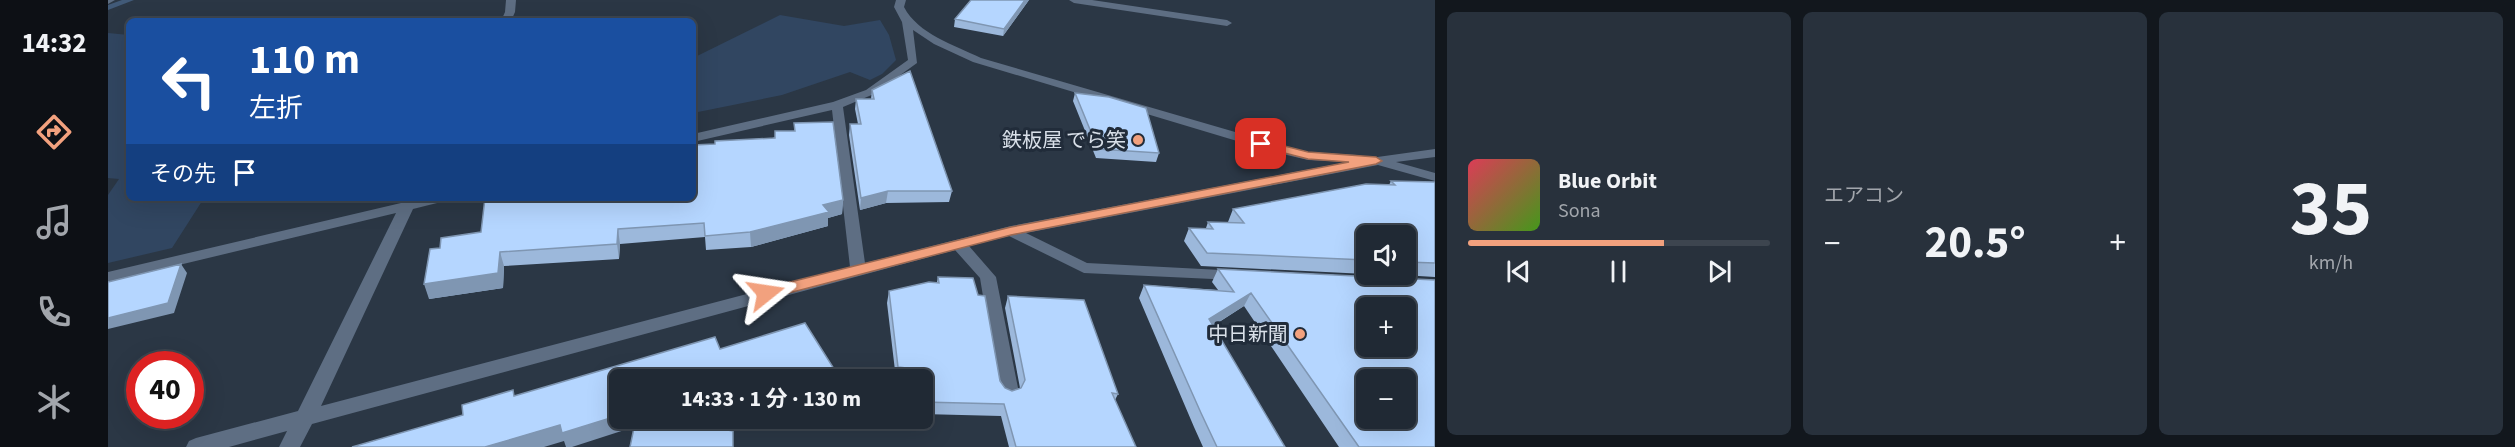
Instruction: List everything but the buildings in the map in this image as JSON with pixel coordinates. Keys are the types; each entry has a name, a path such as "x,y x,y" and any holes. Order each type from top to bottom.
{"street":[{"path":"507,18 511,0"},
{"path":"696,137 837,105 870,92 913,61 907,22 899,7 901,0"},
{"path":"1074,0 1227,23"},
{"path":"907,22 938,42 977,60 1279,150 1308,156 1376,161 1435,177"},
{"path":"837,105 858,269"},
{"path":"196,447 858,269 1011,231 1376,161 1435,153"},
{"path":"108,277 408,202"},
{"path":"289,447 408,202"},
{"path":"1011,231 1084,268 1248,276"},
{"path":"958,244 988,277 1009,393"}],"shaded area":[{"path":"780,15 844,26 880,20 889,35 896,60 882,74 870,80 850,72 782,95 696,112 696,57"},
{"path":"108,33 126,35 126,201 202,201 172,248 108,263 108,195 119,179 108,178"}],"waterway":[{"path":"108,8 130,0"}],"place":[{"name":"鉄板屋 でら笑","path":"1138,140"},
{"name":"中日新聞","path":"1300,334"}],"route":[{"path":"766,293 1011,231 1376,161 1308,156 1261,144"}]}
